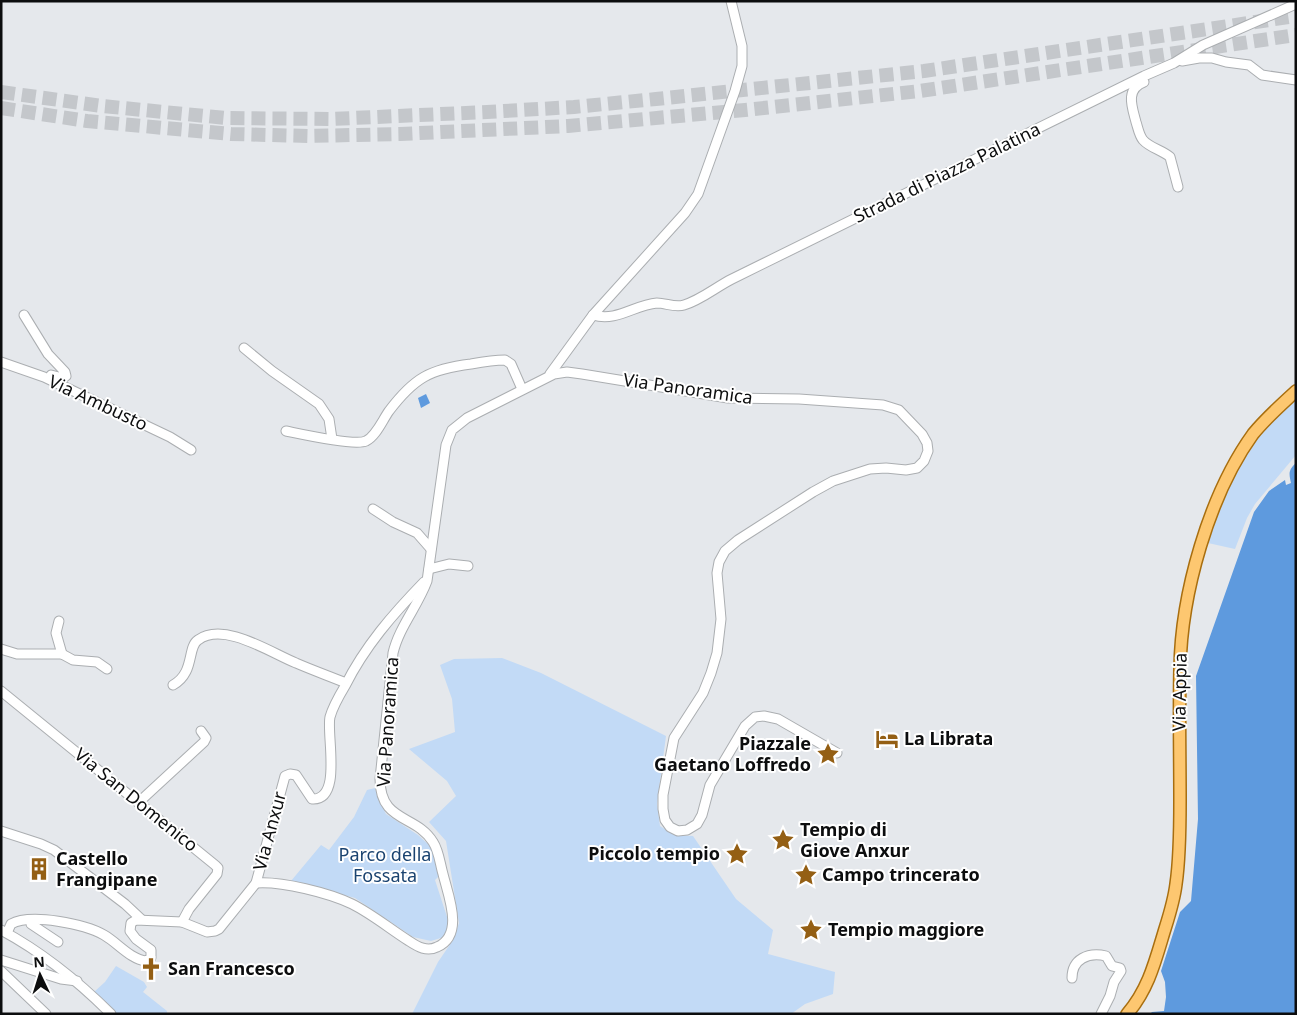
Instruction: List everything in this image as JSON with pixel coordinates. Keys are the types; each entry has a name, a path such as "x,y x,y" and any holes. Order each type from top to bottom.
{"main road":[{"name":"Via Appia","path":"1127,1014 1145,990 1153,969 1171,910 1176,884 1180,836 1180,650 1184,619 1196,567 1213,510 1234,464 1262,424 1296,391"}],"street":[{"path":"550,374 593,315 685,214 700,191 742,66 742,46 731,1"},
{"name":"Strada di Piazza Palatina","path":"593,315 604,318 614,317 653,304 677,306 686,304 732,279 1153,71 1174,63 1203,45 1296,4"},
{"path":"1174,63 1208,57 1230,63 1247,64 1262,75 1296,80"},
{"path":"1153,71 1151,78 1138,85 1132,91 1133,109 1143,140 1167,154 1171,159 1178,187"},
{"path":"24,316 48,354 65,372 66,376 61,378 36,373"},
{"path":"244,348 319,404 330,421 332,439"},
{"path":"286,431 358,443 368,440 405,391 423,377 441,368 505,360 511,364 522,389"},
{"name":"Via Ambusto","path":"1,362 36,373 170,437 191,450"},
{"name":"Via Panoramica","path":"256,883 280,884 345,901 420,947 429,949 437,947 449,937 452,927 452,912 433,842 421,829 394,813 384,800 380,784 394,649 400,633 423,592 428,573 444,450 450,433 462,421 550,374 574,373 738,399 804,399 880,404 899,410 920,431 926,440 928,451 924,461 917,468 906,470 870,469 833,481 738,540 725,551 719,562 717,573 721,626 717,653 703,692 674,738 664,787 663,809 665,820 670,827 678,831 690,829 697,824 702,815 710,784 745,726 755,717 764,716 778,719 838,753"},
{"path":"373,509 393,522 419,534 432,548"},
{"path":"428,573 447,565 468,566"},
{"name":"Via Anxur","path":"141,919 182,922 206,932 219,929 256,883 285,776 291,773 296,775 312,799 320,798 325,792 329,781 332,758 329,720 333,708 368,646 428,573"},
{"path":"59,621 56,635 62,654"},
{"path":"173,685 185,674 195,642 205,636 216,634 242,639 302,666 346,682"},
{"path":"1,649 17,654 62,654 73,660 98,662 107,669"},
{"name":"Via San Domenico","path":"1,691 212,861 218,868 215,877 182,922"},
{"path":"139,802 204,742 206,738 201,731"},
{"path":"1,831 54,850 125,904 141,919 132,922 129,930 132,936 151,950 151,958 146,961 136,957 102,934 76,925 51,921 22,920 11,924 4,931 42,955 77,981 111,1014"},
{"path":"31,924 58,942"},
{"path":"1072,978 1074,967 1080,959 1087,956 1106,956 1112,966 1120,968 1121,971 1112,984 1109,999 1101,1014"},
{"path":"1,960 61,979 77,981"},
{"path":"1,971 46,1014"}],"green space":[{"path":"1296,398 1296,455 1255,504 1247,518 1235,549 1208,543 1218,509 1238,465 1261,435"},
{"path":"502,658 541,673 666,736 657,804 660,826 674,835 693,836 736,899 773,930 768,954 835,972 833,994 805,1004 791,1014 412,1014 438,962 453,940 459,923 446,841 429,822 456,796 447,781 409,749 455,732 452,699 440,665 454,659"},
{"name":"Parco della Fossata","path":"375,788 386,814 418,835 430,846 440,875 435,880 449,923 444,937 431,941 413,937 355,898 291,881 321,845 329,850 354,817 367,790"},
{"path":"116,966 144,982 147,987 143,992 167,1011 167,1014 116,1014 94,992 105,982"}],"water":[{"path":"426,394 430,403 421,408 418,398"},
{"path":"1296,463 1296,1014 1150,1014 1152,1012 1164,1011 1166,997 1165,982 1161,971 1180,912 1191,901 1198,819 1196,676 1254,512 1269,491 1285,480 1286,485 1291,483 1290,472"}],"tunnel":[{"path":"1,92 102,106 226,118 330,119 574,107 924,71 1296,16"},
{"path":"1,108 87,121 231,134 308,136 400,134 568,126 745,110 920,91 1296,35"}],"place":[{"name":"La Librata","path":"887,739"},
{"name":"Piazzale Gaetano Loffredo","path":"828,754"},
{"name":"Tempio di Giove Anxur","path":"783,840"},
{"name":"Piccolo tempio","path":"737,854"},
{"name":"Castello Frangipane","path":"39,869"},
{"name":"Campo trincerato","path":"806,875"},
{"name":"Tempio maggiore","path":"811,930"},
{"name":"San Francesco","path":"151,969"}]}
